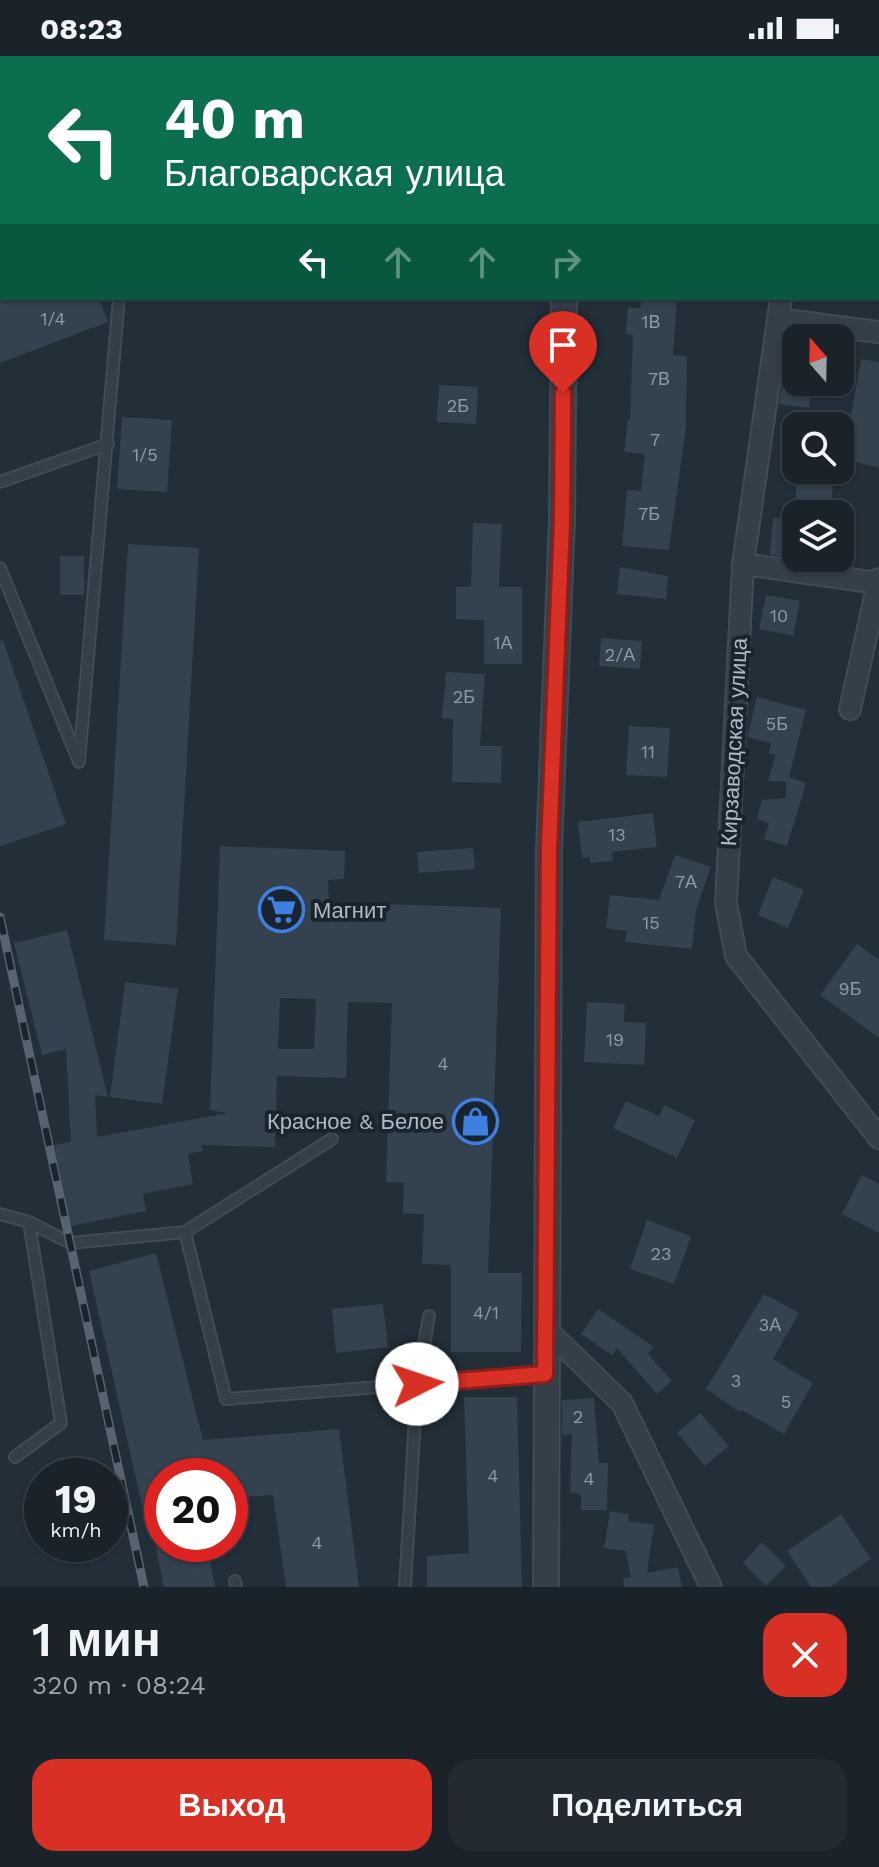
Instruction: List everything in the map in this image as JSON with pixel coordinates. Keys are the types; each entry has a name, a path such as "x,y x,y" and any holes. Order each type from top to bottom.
{"street":[{"path":"546,1587 549,849 562,520 564,300"},
{"name":"Кирзаводская улица","path":"781,300 743,564 726,903 736,956 879,1138"},
{"path":"778,319 879,332"},
{"path":"743,564 878,581 850,709"},
{"path":"547,1330 622,1403 711,1587"}],"lane":[{"path":"0,568 79,762 119,300"},
{"path":"0,482 108,444"},
{"path":"0,1214 29,1222 70,1243 185,1232 332,1139"},
{"path":"15,1457 61,1423 29,1222"},
{"path":"185,1232 226,1399 545,1374"},
{"path":"405,1587 417,1384 429,1316"}],"building":[{"path":"0,300 100,300 108,322 0,363"},
{"path":"641,300 677,300 673,355 687,356 686,427 669,550 622,546 627,490 641,491 645,454 624,452 630,420 633,335 626,334 628,307 640,308"},
{"path":"861,359 879,362 879,468 854,462 854,412 851,412"},
{"path":"782,382 782,396 811,396 809,408 779,404"},
{"path":"439,385 478,387 476,424 437,422"},
{"path":"122,417 172,420 167,492 117,489"},
{"path":"797,484 833,484 832,500 796,500"},
{"path":"773,518 782,519 782,556 770,555"},
{"path":"473,523 502,524 499,587 522,587 522,664 484,664 484,620 456,619 456,587 471,587"},
{"path":"128,544 199,548 176,945 104,940"},
{"path":"60,556 84,556 84,595 60,595"},
{"path":"620,567 668,576 666,599 617,594"},
{"path":"766,595 800,601 793,636 759,629"},
{"path":"601,638 642,641 640,669 599,666"},
{"path":"3,640 66,824 0,846 0,641"},
{"path":"446,672 485,674 480,746 502,746 501,783 452,782 453,719 442,718"},
{"path":"757,697 806,710 789,777 806,783 787,846 764,839 769,823 757,819 762,800 786,798 786,782 768,781 776,755 769,753 771,743 747,737"},
{"path":"629,726 670,728 667,777 626,775"},
{"path":"653,813 657,847 612,852 613,861 590,863 590,857 582,858 578,822"},
{"path":"220,846 345,851 344,879 328,880 329,902 501,908 488,1273 522,1273 521,1352 451,1352 451,1265 422,1264 424,1214 403,1213 404,1183 386,1182 392,1003 348,1002 346,1078 277,1076 275,1147 201,1145 203,1151 188,1154 193,1184 143,1194 146,1211 70,1226 54,1145 71,1142 66,1049 42,1055 14,943 67,930 108,1097 95,1095 97,1137 228,1113 210,1110","holes":["280,998 316,999 314,1049 278,1049"]},
{"path":"473,848 475,869 419,873 417,852"},
{"path":"675,855 711,867 696,910 692,949 625,942 627,931 606,928 610,895 659,900"},
{"path":"773,877 804,890 788,928 758,915"},
{"path":"857,944 879,960 879,1038 820,995"},
{"path":"125,982 178,989 162,1104 110,1097"},
{"path":"587,1002 625,1004 624,1022 646,1023 644,1065 584,1062"},
{"path":"626,1101 659,1116 664,1105 695,1120 677,1158 613,1128"},
{"path":"862,1175 879,1184 879,1233 842,1214"},
{"path":"647,1220 691,1236 674,1284 630,1269"},
{"path":"156,1253 203,1440 339,1429 359,1587 286,1587 273,1495 248,1497 248,1458 144,1458 144,1514 89,1271"},
{"path":"764,1294 799,1313 773,1359 813,1383 784,1434 742,1410 740,1412 706,1389"},
{"path":"383,1304 388,1347 336,1353 332,1309"},
{"path":"598,1309 654,1347 648,1354 672,1381 657,1394 617,1348 612,1355 581,1334"},
{"path":"464,1397 517,1397 522,1587 427,1587 427,1556 469,1553"},
{"path":"594,1398 599,1463 608,1463 607,1510 581,1510 581,1494 570,1493 572,1434 562,1435 562,1400"},
{"path":"700,1413 729,1446 705,1466 677,1433"},
{"path":"610,1511 629,1514 628,1521 654,1525 647,1573 678,1567 682,1587 624,1587 623,1578 631,1577 626,1551 604,1548"},
{"path":"841,1514 871,1559 830,1587 811,1587 787,1551"},
{"path":"762,1542 786,1566 766,1586 743,1563"},
{"path":"159,1562 210,1562 215,1587 164,1587"}],"railway":[{"path":"0,917 144,1587"}],"place":[{"name":"Магнит","path":"282,910"},
{"name":"Красное & Белое","path":"475,1121"}],"route":[{"path":"417,1384 545,1374 549,849 562,520 563,393"}]}
